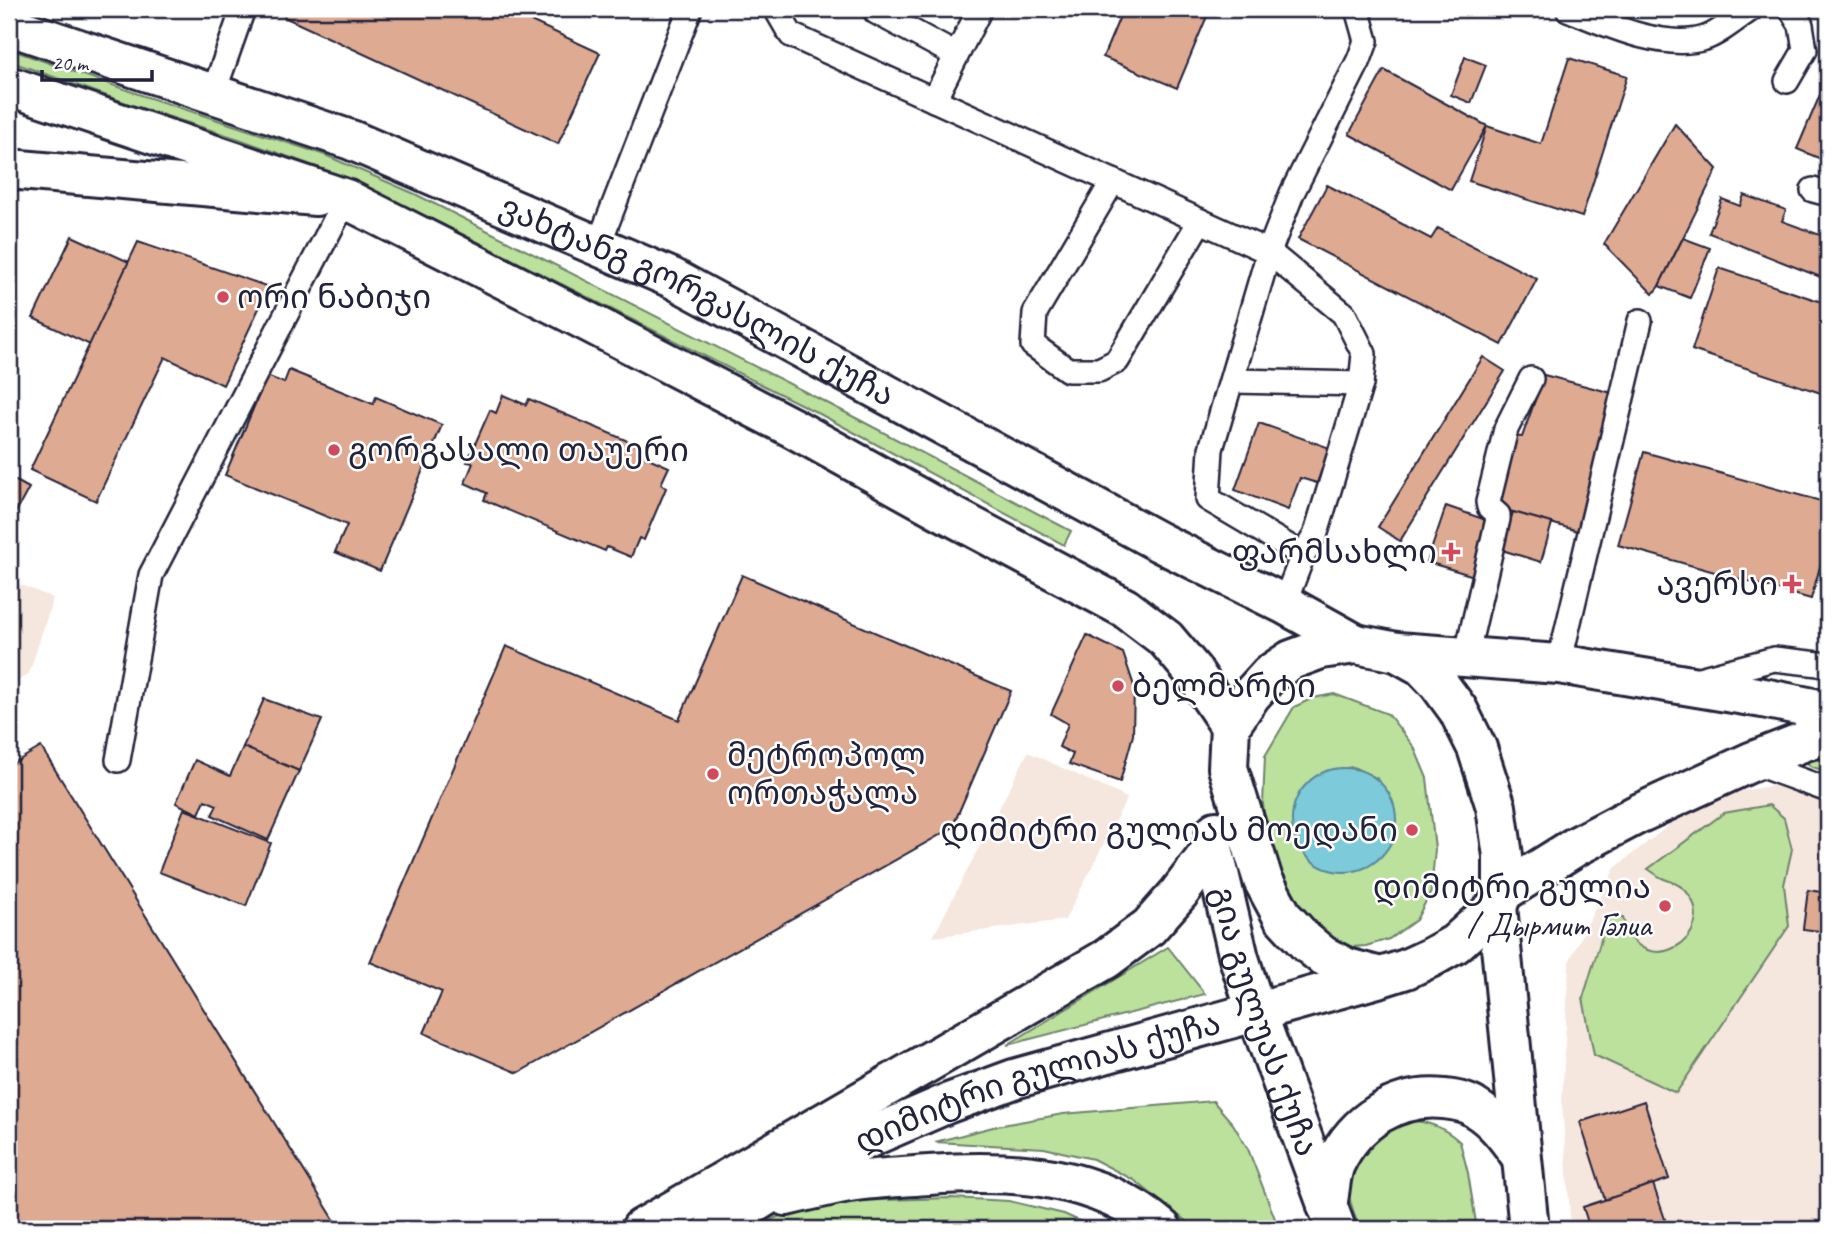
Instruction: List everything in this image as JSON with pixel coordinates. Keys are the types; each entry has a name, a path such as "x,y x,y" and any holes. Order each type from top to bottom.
{"main road":[{"name":"ვახტანგ გორგასლის ქუჩა","path":"9,28 22,30 351,140 672,278 1159,542 1284,604 1356,644"},
{"name":"ვახტანგ გორგასლის ქუჩა","path":"9,86 346,199 793,428 1125,608 1166,639 1193,671 1230,726"},
{"path":"9,169 346,199"},
{"path":"1381,977 1347,968 1322,955 1283,917 1263,880 1228,768 1230,726 1251,695 1270,674 1291,660 1321,649 1356,644 1397,652 1559,664 1828,711"},
{"path":"1397,652 1422,666 1458,710 1477,748 1496,807 1503,856 1500,899 1520,1155 1529,1229"},
{"path":"1500,899 1574,847 1638,814 1751,762 1828,735"},
{"name":"გია გულუას ქუჩა","path":"1228,768 1213,848 1239,958 1331,1218"},
{"name":"დიმიტრი გულიას ქუჩა","path":"641,1229 1106,959 1149,927 1213,848"},
{"name":"დიმიტრი გულიას ქუჩა","path":"713,1229 819,1163 946,1104 1014,1079 1406,970 1455,944 1500,899"},
{"path":"1331,1218 1334,1167 1345,1146 1368,1119 1405,1102 1428,1097 1474,1106 1497,1125 1520,1155"},
{"path":"757,1202 862,1181 984,1172 1032,1175 1077,1184 1114,1197 1162,1229"}],"lane":[{"path":"214,94 243,9"},
{"path":"598,246 690,9"},
{"path":"776,9 791,35 1269,252 1344,314 1364,354 1361,384 1315,536 1303,555 1284,604"},
{"path":"876,9 876,12 956,55"},
{"path":"934,100 980,9"},
{"path":"1303,555 1208,499 1211,449 1269,252 1292,193 1366,41 1357,9"},
{"path":"1568,9 1624,31 1668,41 1689,42 1708,38 1751,9"},
{"path":"1787,81 1805,50 1801,25 1791,9"},
{"path":"1114,181 1035,313 1034,345 1068,370 1099,370 1117,361 1200,221"},
{"path":"118,760 151,575 346,199"},
{"path":"1559,664 1640,321"},
{"path":"1466,657 1498,519 1488,502 1506,429 1531,379"},
{"path":"1232,381 1361,384"},
{"path":"1679,685 1773,659 1828,665"},
{"path":"1751,762 1828,790"}],"shaded area":[{"path":"9,580 53,598 29,674 9,686"},
{"path":"1028,752 1127,798 1065,920 933,937"},
{"path":"1781,784 1828,792 1828,1229 1571,1229 1562,1103 1569,962 1615,868 1689,809 1731,793"}],"green space":[{"path":"9,49 325,155 415,194 833,406 1071,531 1064,545 816,412 345,177 9,61"},
{"path":"1334,694 1388,714 1414,747 1427,778 1435,849 1431,892 1416,920 1389,939 1366,946 1337,948 1295,915 1266,832 1263,804 1265,756 1294,707 1313,698","holes":["1353,767 1378,779 1325,771"]},
{"path":"1814,755 1828,757 1828,772 1804,761"},
{"path":"1769,805 1784,818 1792,849 1784,885 1789,926 1676,1093 1594,1055 1583,998 1608,917 1623,918 1632,938 1645,949 1660,952 1675,947 1687,938 1695,924 1695,908 1683,888 1648,869 1724,813"},
{"path":"1168,947 1205,994 1007,1045"},
{"path":"1213,1101 1233,1124 1248,1149 1279,1229 1196,1229 1134,1180 1093,1159 1044,1148 935,1142 997,1126 1063,1114"},
{"path":"1410,1121 1437,1127 1460,1142 1477,1229 1359,1229 1346,1188 1353,1163 1382,1128"},
{"path":"952,1198 1009,1201 1064,1214 1097,1229 755,1229 777,1217 849,1201"}],"water":[{"path":"1344,768 1364,772 1381,783 1392,800 1396,820 1392,840 1381,857 1364,868 1344,872 1324,868 1307,857 1296,840 1292,820 1296,800 1307,783 1324,772"}],"building":[{"path":"288,9 505,9 600,53 558,144 284,17"},
{"path":"1123,9 1210,9 1177,88 1103,57"},
{"path":"1465,57 1486,65 1471,103 1451,95"},
{"path":"1569,58 1627,76 1582,217 1469,181 1487,126 1541,144"},
{"path":"1384,70 1487,126 1451,190 1349,134"},
{"path":"1828,76 1828,162 1797,149"},
{"path":"1675,124 1717,169 1653,294 1604,244"},
{"path":"1327,185 1431,239 1438,228 1537,279 1502,345 1298,239"},
{"path":"1744,195 1786,210 1782,221 1828,238 1828,280 1709,233 1722,199 1740,206"},
{"path":"72,236 129,262 90,345 33,318"},
{"path":"1683,238 1710,248 1690,298 1659,286"},
{"path":"138,242 269,287 223,385 165,357 96,501 30,470"},
{"path":"1719,268 1828,304 1827,395 1692,350"},
{"path":"1483,357 1505,371 1400,541 1378,527"},
{"name":"გორგასალი თაუერი","path":"289,370 373,404 376,397 442,425 380,571 335,552 347,525 225,475 267,376 284,383"},
{"path":"1544,375 1616,394 1578,531 1496,507 1508,436 1522,437"},
{"path":"503,395 526,405 529,399 649,450 646,457 669,467 661,484 666,488 644,540 639,538 631,557 607,547 605,551 484,500 487,493 465,483 473,463 467,462 490,410 496,413"},
{"path":"1828,408 1828,434 1818,429"},
{"path":"1259,423 1330,448 1317,483 1300,478 1288,510 1235,490"},
{"path":"1644,452 1828,503 1828,538 1811,599 1618,545"},
{"path":"9,477 29,488 9,525"},
{"path":"1446,506 1492,522 1474,576 1427,562"},
{"path":"1513,512 1552,523 1541,562 1502,550"},
{"name":"მეტროპოლ ორთაჭალა","path":"742,575 1011,691 952,828 518,1073 424,1033 442,992 370,962 506,646 679,720"},
{"path":"1087,635 1123,653 1134,686 1133,735 1120,782 1069,764 1073,754 1059,747 1068,724 1051,714"},
{"path":"264,699 322,720 299,771 243,747"},
{"path":"41,747 340,1229 9,1229 9,766"},
{"path":"243,747 299,771 268,840 212,815 217,805 205,800 199,814 176,803 195,760 230,776"},
{"path":"184,809 271,843 246,906 159,872"},
{"path":"1808,890 1828,893 1828,932 1803,929"},
{"path":"1644,1101 1669,1179 1605,1200 1580,1122"},
{"path":"1653,1184 1666,1222 1645,1229 1590,1229 1583,1207"}],"place":[{"name":"ორი ნაბიჯი","path":"223,297"},
{"name":"გორგასალი თაუერი","path":"334,450"},
{"name":"ფარმსახლი","path":"1451,552"},
{"name":"ავერსი","path":"1792,584"},
{"name":"ბელმარტი","path":"1118,686"},
{"name":"მეტროპოლ ორთაჭალა","path":"713,774"},
{"name":"დიმიტრი გულიას მოედანი","path":"1412,830"},
{"name":"დიმიტრი გულია / Дырмит Гәлиа","path":"1665,906"}]}
